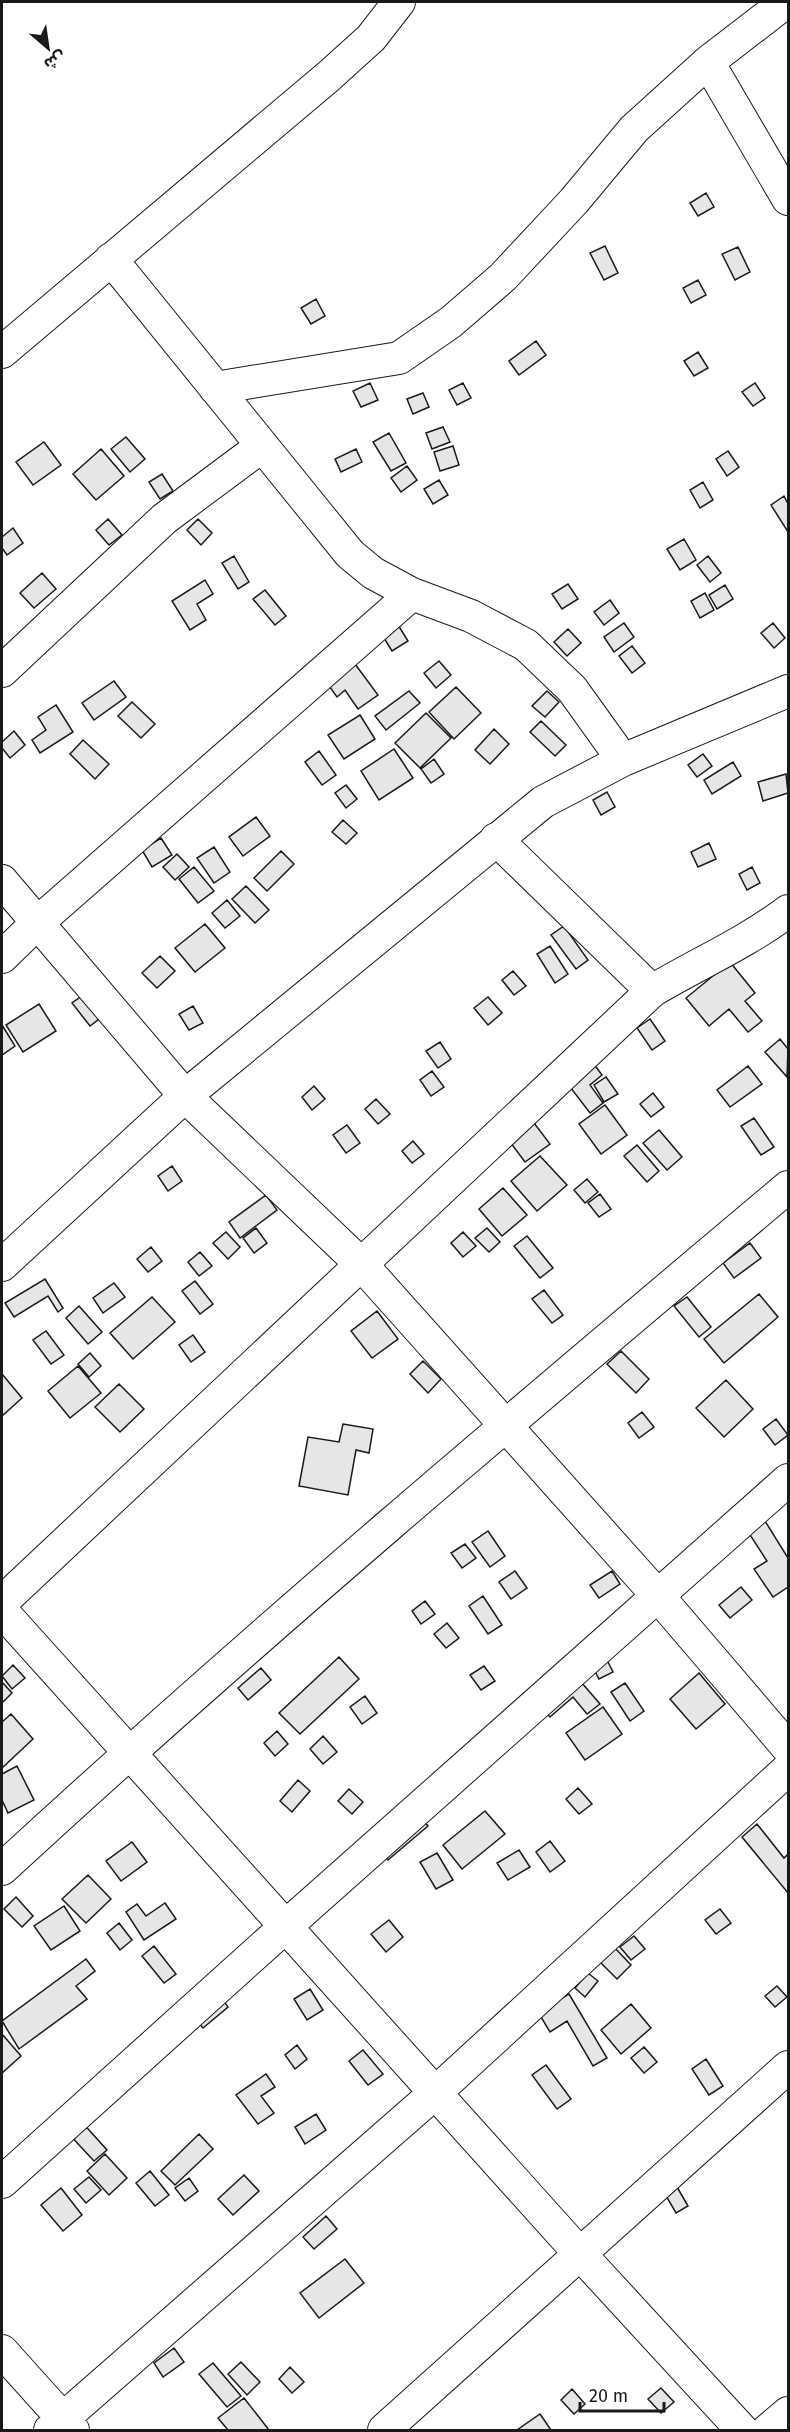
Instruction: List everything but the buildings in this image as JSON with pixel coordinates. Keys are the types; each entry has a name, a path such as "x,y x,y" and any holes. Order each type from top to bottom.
{"street":[{"path":"2,352 329,76 371,38 399,2"},
{"path":"215,388 399,358 451,322 502,277 574,201 634,129 708,62 786,2"},
{"path":"708,62 789,199"},
{"path":"111,259 350,554 373,573 412,594 471,616 526,645 572,689 623,760"},
{"path":"2,671 164,519 262,446"},
{"path":"2,957 36,924 412,594"},
{"path":"2,1265 185,1096 495,839 543,802 623,760 789,691"},
{"path":"495,839 652,991"},
{"path":"2,881 36,924 185,1096 362,1265 658,1596 789,1748"},
{"path":"2,1602 652,991 736,945 789,911"},
{"path":"2,1869 128,1752 504,1426 789,1187"},
{"path":"2,2182 285,1927 789,1480"},
{"path":"2,1611 581,2255 742,2430"},
{"path":"2,2351 62,2427 435,2092 789,1769"},
{"path":"384,2430 789,2067"},
{"path":"768,2430 789,2413"}]}
